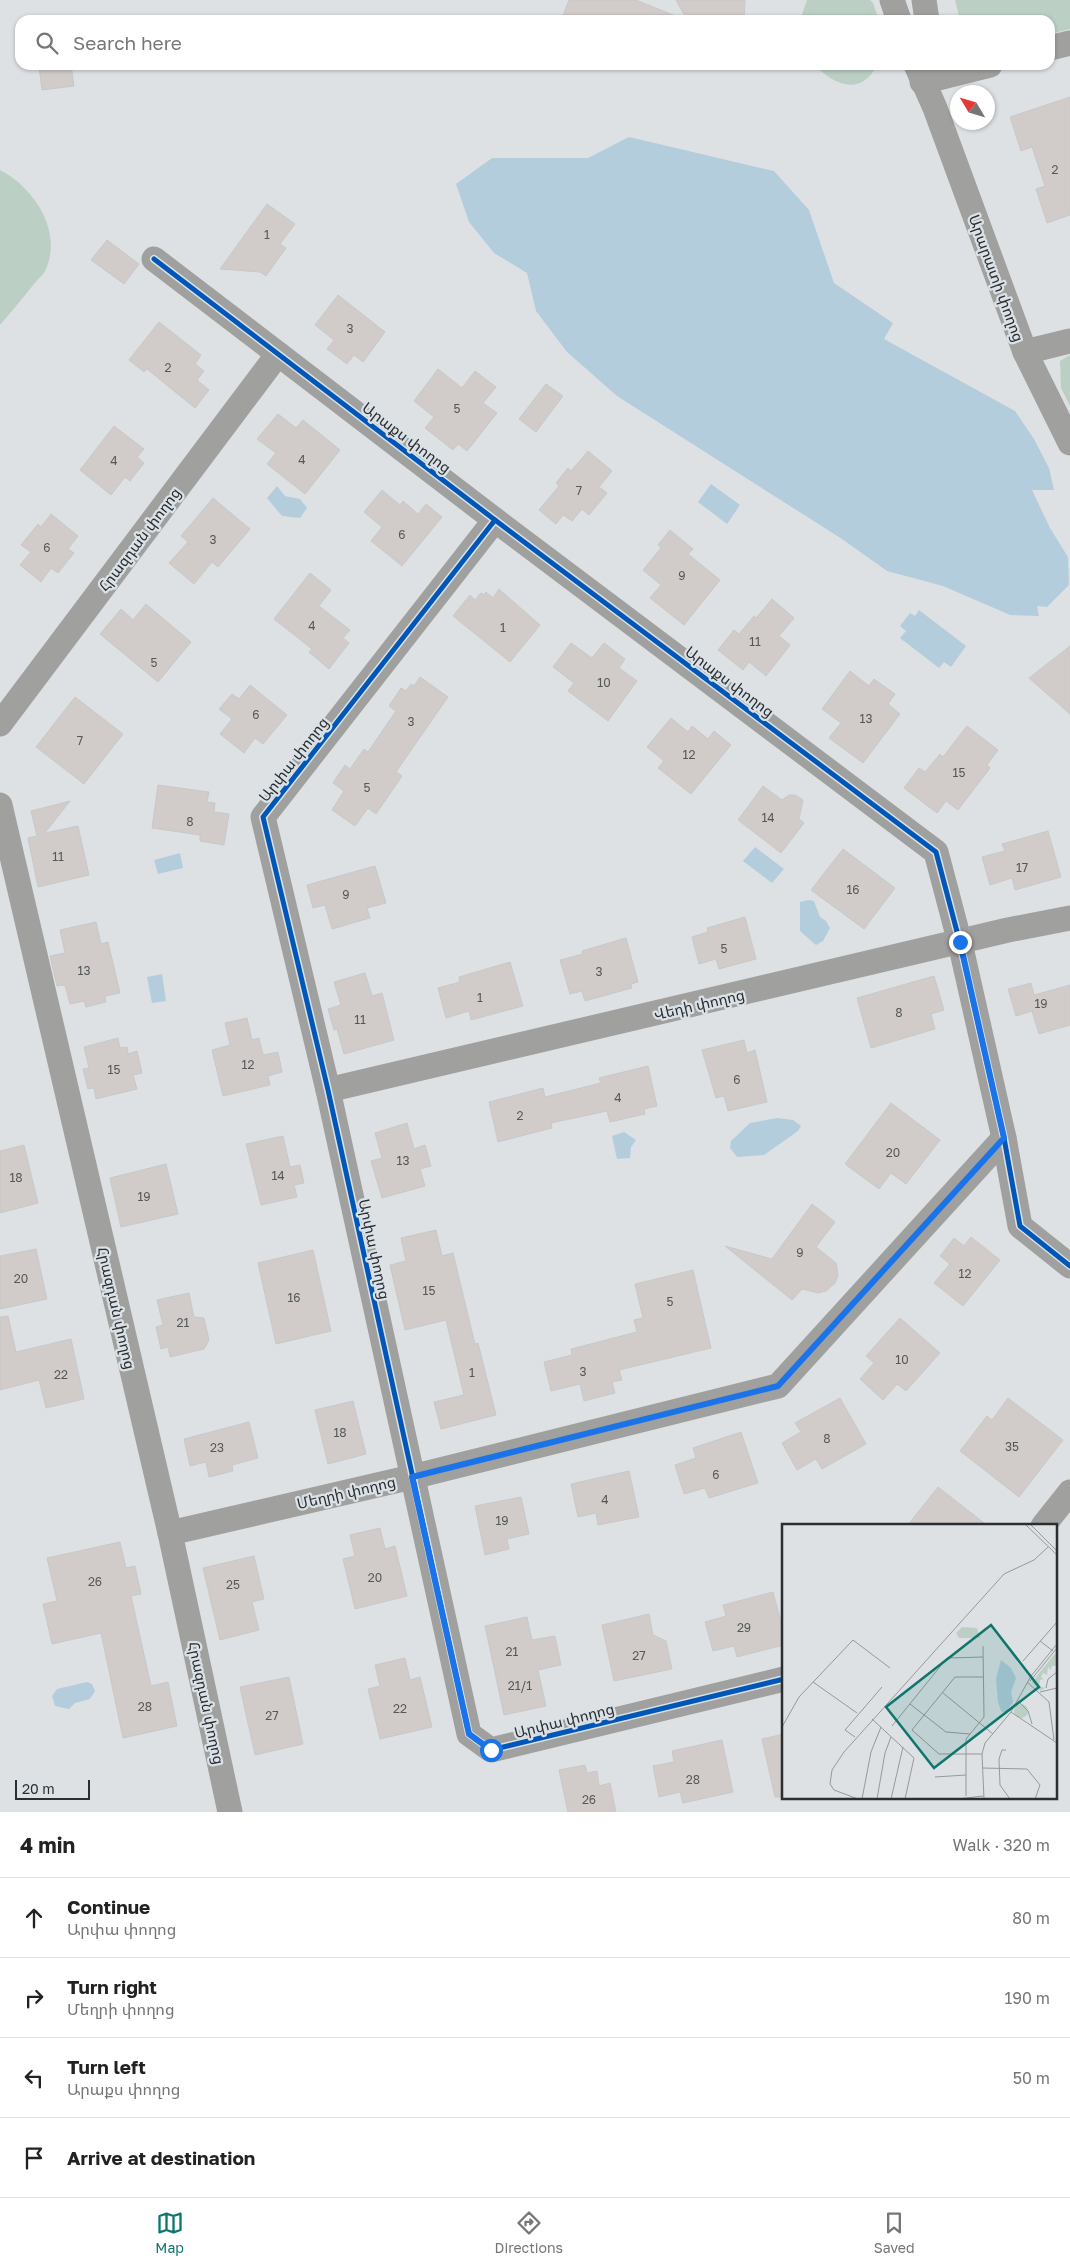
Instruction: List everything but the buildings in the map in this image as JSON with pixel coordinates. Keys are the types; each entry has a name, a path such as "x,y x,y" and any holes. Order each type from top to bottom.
{"street":[{"path":"892,0 897,15"},
{"path":"924,0 926,15"},
{"path":"1055,46 1070,42"},
{"path":"927,73 951,70"},
{"name":"Արարատի փողոց","path":"927,73 935,108 1025,352 1070,443"},
{"name":"Արաքս փողոց","path":"154,258 495,520 936,852 960,942 1004,1138 1020,1226 1070,1266"},
{"path":"1025,352 1070,341"},
{"name":"Հրազդան փողոց","path":"0,724 278,354"},
{"name":"Արփա փողոց","path":"495,520 263,817 328,1090 469,1734 491,1750 782,1679"},
{"name":"Հրազդան փողոց","path":"0,805 170,1533 230,1812"},
{"name":"Վեդի փողոց","path":"328,1090 1008,930 1070,918"},
{"name":"Մեղրի փողոց","path":"170,1533 412,1477 778,1386 1004,1138"},
{"path":"1045,1524 1070,1492"}],"green space":[{"path":"807,0 870,0 877,15 802,15"},
{"path":"955,0 1070,0 1070,29 1055,33 1055,15 959,15"},
{"path":"821,70 874,70 864,81 856,84 839,82"},
{"path":"0,170 23,187 34,199 48,225 51,239 50,254 45,271 0,325"},
{"path":"1070,355 1070,406 1061,388 1060,361"}],"water":[{"path":"629,137 774,171 809,210 834,283 893,323 884,339 1015,411 1034,439 1049,468 1054,490 1032,490 1050,528 1068,557 1069,585 1047,607 1037,606 1039,616 1010,615 943,586 887,571 842,539 617,396 567,352 536,311 527,273 494,253 469,222 456,184 492,158 588,158"},
{"path":"711,484 740,505 727,524 698,502"},
{"path":"277,486 285,496 300,499 307,508 300,518 282,516 267,498"},
{"path":"919,610 966,646 951,667 944,662 939,668 900,638 906,631 900,626 910,613 915,616"},
{"path":"755,847 784,869 772,883 743,861"},
{"path":"180,853 183,868 158,874 154,860"},
{"path":"814,901 820,917 826,921 830,928 823,941 816,945 800,931 800,902"},
{"path":"162,974 166,1001 152,1003 147,977"},
{"path":"777,1118 793,1120 801,1126 798,1131 764,1155 737,1157 730,1148 731,1141 750,1123"},
{"path":"624,1132 636,1140 631,1147 630,1158 617,1159 612,1136"},
{"path":"87,1682 92,1684 95,1691 90,1699 75,1703 69,1709 55,1706 52,1696 57,1689"}],"cycle path":[{"path":"154,259 495,520 936,852 960,943 1004,1138 1020,1226 1070,1266"},
{"path":"495,520 263,817 328,1090 469,1734 491,1750 782,1679"}],"route":[{"path":"491,1750 469,1734 412,1477 778,1386 1004,1138 960,942"}]}
